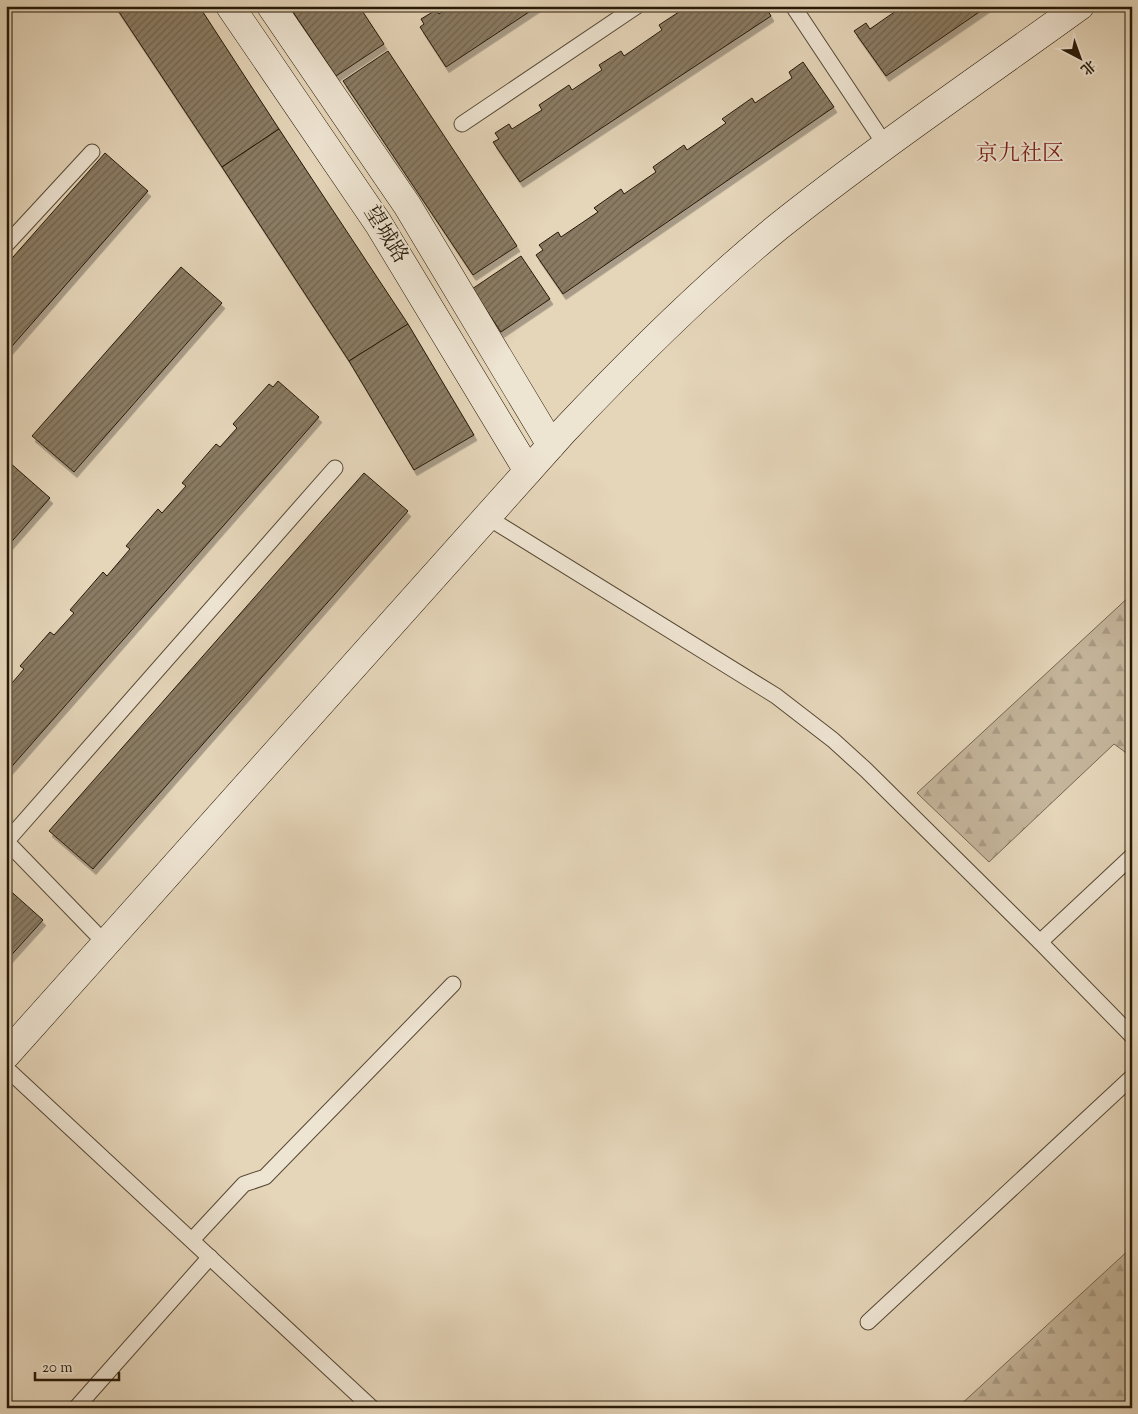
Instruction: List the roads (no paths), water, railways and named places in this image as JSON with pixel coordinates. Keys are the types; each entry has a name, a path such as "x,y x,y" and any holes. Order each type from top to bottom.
{"main road":[{"name":"望城路","path":"230,6 378,223 528,471"},
{"name":"望城路","path":"271,6 407,205 551,444"},
{"path":"6,1055 551,444 628,364 725,272 792,216 1080,6"}],"lane":[{"path":"462,124 637,6"},
{"path":"793,6 886,146"},
{"path":"6,246 92,152"},
{"path":"106,944 6,841 335,468"},
{"path":"487,517 776,696 805,717 866,770 1132,1036"},
{"path":"1040,942 1132,856"},
{"path":"192,1240 244,1184 265,1177 453,984"},
{"path":"6,1068 372,1408"},
{"path":"868,1322 1132,1077"},
{"path":"76,1408 210,1257"}],"district":[{"name":"京九社区","path":"1020,155"}]}
